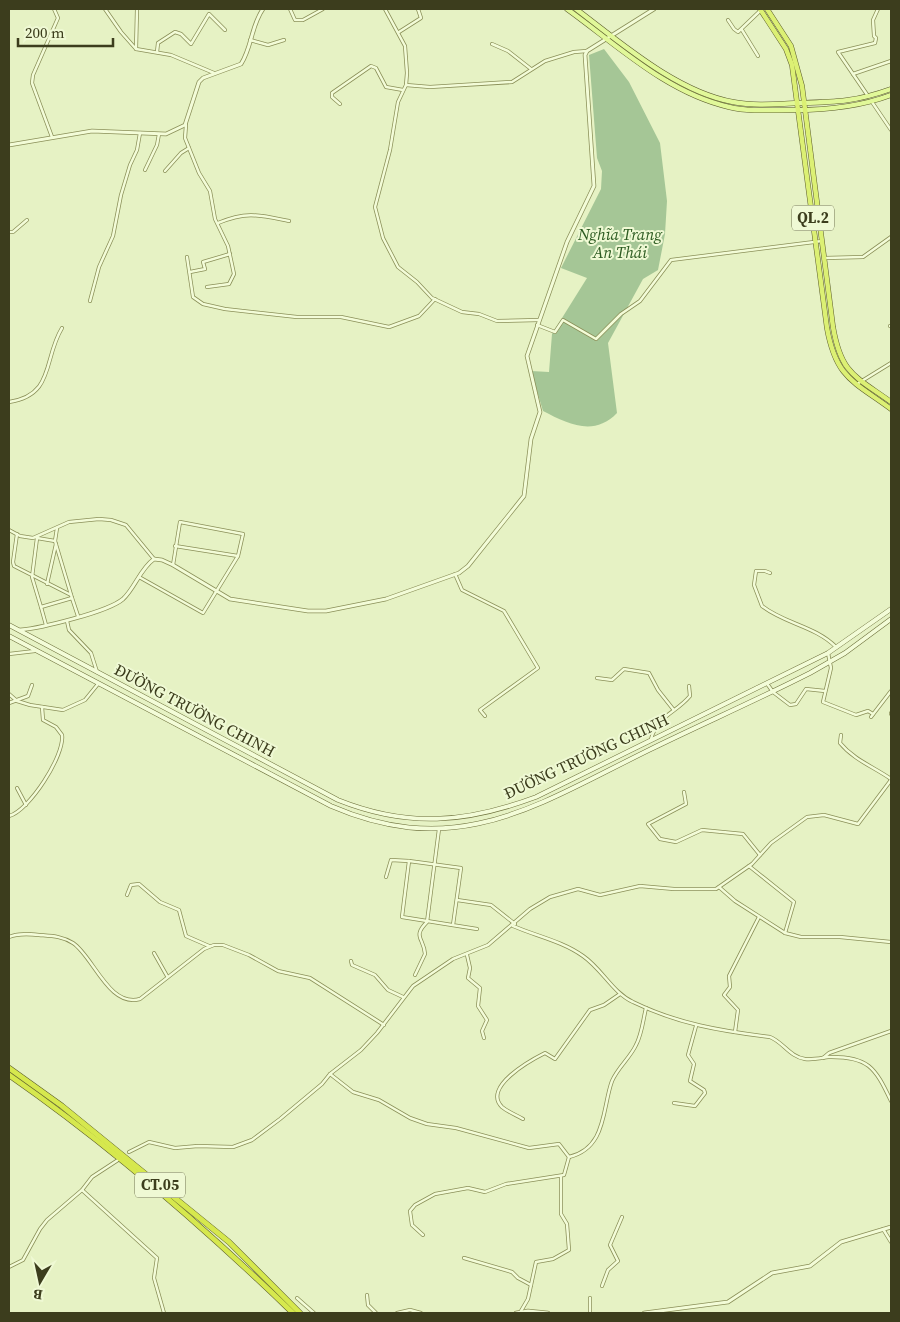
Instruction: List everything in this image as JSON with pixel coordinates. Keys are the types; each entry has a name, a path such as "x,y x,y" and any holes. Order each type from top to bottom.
{"highway":[{"name":"QL.2","path":"760,9 786,49 792,65 831,350 840,368 857,384 891,409"},
{"name":"QL.2","path":"768,9 791,46 798,66 838,355 844,365 862,381 891,402"},
{"name":"CT.05","path":"9,1068 77,1118 222,1236 300,1313"},
{"name":"CT.05","path":"9,1075 61,1112 181,1209 293,1313"}],"main road":[{"path":"567,9 610,37 669,82 705,100 745,109 805,110 836,109 891,95"},
{"path":"576,9 610,37"},
{"path":"636,56 706,95 746,104 866,101 891,89"},
{"name":"ĐƯỜNG TRƯỜNG CHINH","path":"9,625 335,799 375,813 398,818 438,820 495,811 536,797 768,685 837,648 891,609"},
{"name":"ĐƯỜNG TRƯỜNG CHINH","path":"9,636 332,807 386,824 439,829 474,824 513,815 538,805 773,692 831,662 891,620"},
{"path":"61,664 66,655"},
{"path":"332,807 335,799"},
{"path":"472,816 474,824"}],"street":[{"path":"52,138 32,83 33,75 58,18 54,9"},
{"path":"105,9 136,49 171,54 216,74"},
{"path":"136,49 137,9"},
{"path":"208,287 229,284 234,274 230,254 217,224 210,192 200,176 185,138 186,124 199,82 203,78 241,64 256,18 263,9"},
{"path":"290,9 295,20 301,20 323,9"},
{"path":"385,9 399,32 407,56 406,84 402,90 375,207 383,238 398,267 418,282 435,299 462,312 479,314 497,321 539,320"},
{"path":"399,32 421,18 418,9"},
{"path":"406,84 430,87 512,82 531,69 566,54 587,51 654,9"},
{"path":"728,20 736,32 742,30 760,9"},
{"path":"878,9 873,20 875,42 838,52 853,74 866,101 890,125 891,130"},
{"path":"157,52 158,42 175,32 181,34 191,44 209,14 224,30"},
{"path":"742,30 758,56"},
{"path":"250,40 268,45 284,40"},
{"path":"492,44 508,51 531,69"},
{"path":"35,538 68,522 98,519 122,523 129,528 154,559 173,564 217,593 243,602 317,612 386,599 455,574 468,566 524,496 531,439 540,412 526,362 528,350 567,242 594,186 585,55 587,51"},
{"path":"853,74 891,61"},
{"path":"340,104 332,97 332,94 371,66 376,68 386,87 402,90"},
{"path":"9,145 92,131 169,133 186,124"},
{"path":"90,301 98,267 114,236 121,195 130,165 137,150 140,133"},
{"path":"145,170 158,146 159,134"},
{"path":"165,172 181,153 189,148"},
{"path":"217,224 239,215 265,216 289,221"},
{"path":"9,232 13,232 27,220"},
{"path":"824,258 863,257 891,237"},
{"path":"537,325 555,332 563,320 596,340 621,314 640,301 671,260 822,241"},
{"path":"189,272 204,270 203,262 230,254"},
{"path":"188,257 191,294 204,304 225,309 289,316 341,317 389,327 419,316 435,299"},
{"path":"9,402 26,398 42,384 53,343 62,328"},
{"path":"857,384 891,363"},
{"path":"139,577 202,613 205,612 238,556 243,536 241,532 184,522 178,524 173,564"},
{"path":"47,584 56,543 57,528"},
{"path":"9,530 17,534 56,543"},
{"path":"17,534 13,564 32,577 61,590 71,597"},
{"path":"35,538 32,577 46,625"},
{"path":"56,543 78,616"},
{"path":"175,546 238,556"},
{"path":"20,630 78,616 118,602 154,559"},
{"path":"770,573 756,571 754,585 762,606 784,619 805,626 826,637 837,648"},
{"path":"455,574 462,590 504,610 538,668 480,710 485,716"},
{"path":"61,590 68,584"},
{"path":"41,607 71,597"},
{"path":"67,619 69,630 87,648 97,672"},
{"path":"9,654 36,651"},
{"path":"828,653 831,662 830,680 823,700 825,703 856,715 868,711 872,715 891,691"},
{"path":"597,678 612,680 622,669 649,673 658,690 673,709"},
{"path":"9,694 17,701 42,707 68,709 85,700 98,684"},
{"path":"9,703 29,695 32,685"},
{"path":"768,685 773,692 792,706 796,704 806,689 825,691"},
{"path":"651,740 660,723 673,709 690,696 690,686"},
{"path":"9,816 26,805 51,767 63,742 59,730 43,720 42,707"},
{"path":"128,1152 149,1142 175,1148 198,1146 233,1147 245,1144 280,1119 322,1084 330,1074 361,1050 384,1025 403,997 424,978 453,959 488,945 543,900 573,889 600,895 640,886 710,890 720,887 749,866 792,826 807,817 822,814 858,824 891,779 871,765 854,757 840,743 841,736"},
{"path":"17,788 26,805"},
{"path":"684,792 686,804 648,824 660,839 676,842 702,830 734,832 746,836 760,855"},
{"path":"415,974 425,954 419,935 420,928 426,922 439,829"},
{"path":"386,877 391,860 461,868 453,925"},
{"path":"409,861 402,917 477,929"},
{"path":"749,866 794,902 785,933"},
{"path":"127,895 131,885 140,884 160,902 179,910 186,936 209,946 223,945 244,952 278,971 310,978 384,1025"},
{"path":"720,887 734,901 785,933 801,937 840,937 891,942"},
{"path":"457,900 491,905 514,925 572,949 593,965 620,994 646,1008 696,1026 774,1039 792,1054 804,1059 847,1057 863,1061 880,1077 891,1101"},
{"path":"735,1032 738,1010 724,995 731,985 729,976 759,917"},
{"path":"9,936 32,934 59,937 69,941 82,953 109,988 127,999 140,999 167,976 209,946"},
{"path":"154,953 167,976"},
{"path":"467,954 470,968 468,978 480,989 478,1006 487,1020 482,1031 484,1038"},
{"path":"351,961 352,964 375,975 388,990 403,997"},
{"path":"523,1119 502,1107 498,1098 498,1092 507,1079 524,1064 544,1053 555,1059 590,1010 604,1005 620,994"},
{"path":"521,1311 528,1299 536,1262 552,1259 569,1250 567,1224 561,1214 561,1177 565,1172 569,1157 585,1149 597,1137 607,1109 612,1082 637,1044 646,1008"},
{"path":"674,1103 695,1106 705,1093 704,1090 690,1082 694,1064 688,1055 696,1026"},
{"path":"823,1058 828,1053 891,1031"},
{"path":"330,1074 353,1092 379,1100 424,1124 456,1128 530,1148 559,1144 569,1157"},
{"path":"9,1267 23,1260 43,1224 82,1190 92,1176 118,1160"},
{"path":"424,1235 412,1225 410,1211 415,1205 435,1194 468,1188 485,1192 506,1184 561,1177"},
{"path":"82,1190 157,1258 154,1278 164,1313"},
{"path":"602,1286 608,1270 618,1261 610,1245 611,1238 622,1217"},
{"path":"644,1313 728,1302 772,1273 810,1266 841,1242 891,1228"},
{"path":"883,1229 891,1242"},
{"path":"464,1258 512,1272 530,1285"},
{"path":"367,1295 368,1305 376,1313"},
{"path":"298,1298 314,1313"},
{"path":"590,1298 590,1313"},
{"path":"397,1313 410,1310 421,1313"},
{"path":"516,1313 521,1311 546,1313"}],"green space":[{"name":"Nghĩa Trang An Thái","path":"604,49 629,82 660,143 667,201 665,234 658,270 643,279 608,343 617,413 599,425 581,426 571,424 543,411 531,371 549,372 552,334 587,278 561,268 601,189 602,171 597,158 589,55"}]}
